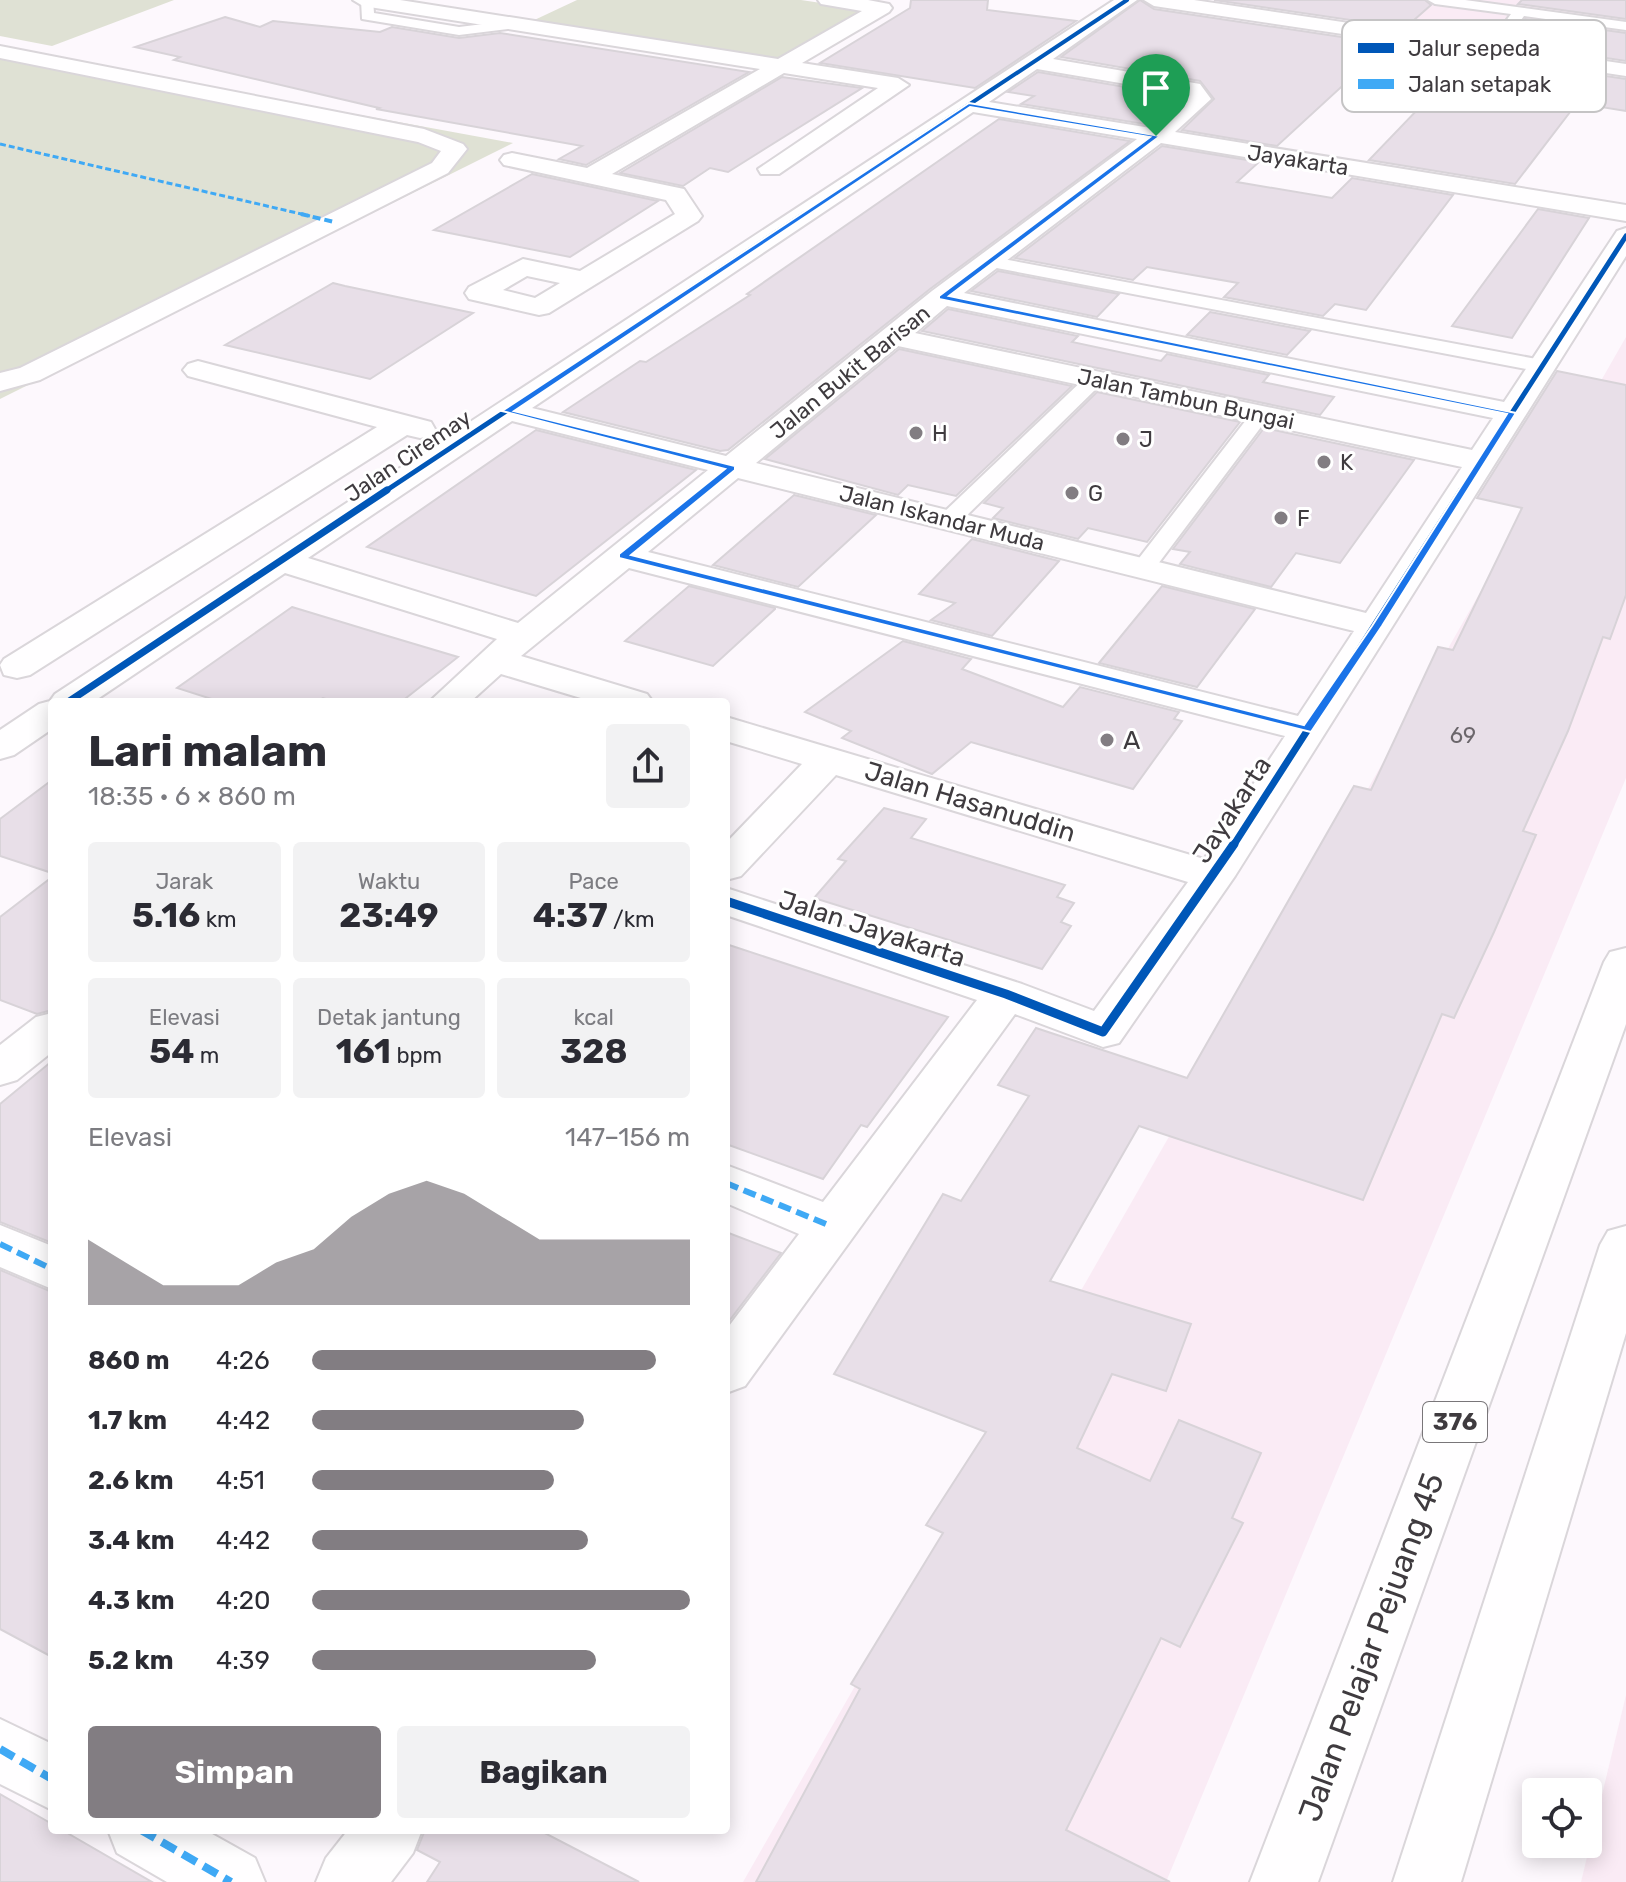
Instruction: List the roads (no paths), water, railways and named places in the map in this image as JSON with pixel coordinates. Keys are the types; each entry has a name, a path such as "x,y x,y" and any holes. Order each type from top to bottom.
{"street":[{"path":"365,0 898,85 770,169"},
{"path":"591,176 882,8 828,0"},
{"name":"Jalan Ciremay","path":"401,425 17,667 78,695 1127,0"},
{"path":"1154,0 1342,29"},
{"path":"517,24 555,6"},
{"path":"1316,25 1341,8"},
{"path":"0,52 424,136 455,149 440,168 30,374 0,382"},
{"name":"Jalan Bukit Barisan","path":"452,698 494,660 942,297 992,262 1200,99 1192,89 1034,62"},
{"path":"1606,67 1626,70"},
{"name":"Jayakarta","path":"969,105 1626,213"},
{"path":"512,160 675,194 689,216 581,279"},
{"name":"Jayakarta","path":"1006,994 1103,1032 1214,876 1626,236"},
{"path":"942,297 1512,413"},
{"name":"Jalan Tambun Bungai","path":"894,337 1479,461"},
{"path":"198,370 465,440"},
{"name":"Jalan Iskandar Muda","path":"506,411 1377,626"},
{"path":"623,556 1307,730"},
{"path":"281,561 524,636"},
{"path":"494,660 621,698"},
{"path":"78,695 100,698"},
{"path":"0,747 48,715"},
{"name":"Jalan Hasanuddin","path":"730,730 1214,876"},
{"path":"730,863 828,760"},
{"name":"Jalan Jayakarta","path":"730,902 1006,994"},
{"name":"Jalan Pelajar Pejuang 45","path":"1284,1882 1626,962"},
{"path":"730,1365 1006,994"},
{"path":"0,1069 48,1031"},
{"path":"730,1185 831,1226"},
{"path":"0,1244 48,1267"},
{"path":"1427,1882 1626,1245"},
{"path":"0,1749 48,1777"},
{"path":"148,1834 231,1882"},
{"path":"350,1882 386,1834"}],"lane":[{"path":"1435,0 1584,20"},
{"path":"1513,20 1521,11"},
{"path":"1606,23 1626,26"},
{"path":"992,262 1542,366"},
{"path":"949,520 1094,380"},
{"path":"1144,567 1260,415"}],"place":[{"name":"H","path":"916,433"},
{"name":"J","path":"1123,439"},
{"name":"K","path":"1324,462"},
{"name":"G","path":"1072,493"},
{"name":"F","path":"1281,518"},
{"name":"A","path":"1107,740"}]}
